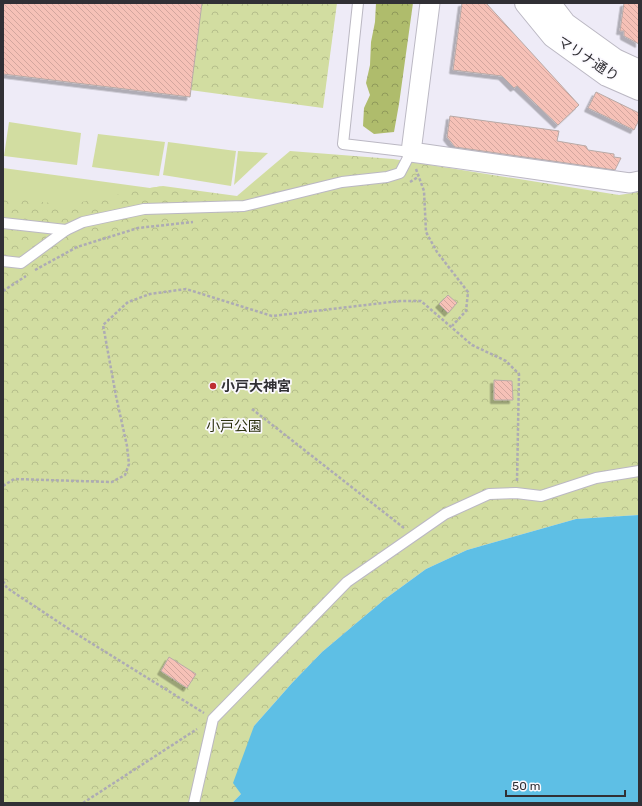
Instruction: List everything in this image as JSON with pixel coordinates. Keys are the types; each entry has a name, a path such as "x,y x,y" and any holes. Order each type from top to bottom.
{"street":[{"path":"430,3 411,152 630,183 639,180"},
{"name":"マリナ通り","path":"526,3 553,36 607,75 639,89"},
{"name":"マリナ通り","path":"549,3 565,24 615,60 639,70"}],"lane":[{"path":"3,261 21,263 66,230 83,222 144,209 244,206 342,182 387,177 400,173 411,152 343,144 358,3"},
{"path":"3,223 66,230"},
{"path":"194,803 213,719 347,582 445,514 489,494 516,492 541,496 596,478 639,471"}],"path":[{"path":"411,152 418,177 424,191 426,232 437,252 468,292 466,311 452,326"},
{"path":"406,184 418,177"},
{"path":"3,291 29,274 77,247 138,228 198,221"},
{"path":"3,486 14,479 112,482 125,475 129,464 127,446 116,396 104,325 128,302 150,294 186,289 272,316 400,301 421,301 452,326 472,345 506,361 519,374 516,492"},
{"path":"252,410 414,536"},
{"path":"3,581 7,588 75,633 213,719 83,803"}],"green space":[{"path":"202,3 337,3 323,108 190,90"},
{"path":"376,3 413,3 394,132 374,134 363,126 364,108 370,95 366,83 370,65 371,42 375,22"},
{"path":"9,122 81,133 77,165 4,156"},
{"path":"98,134 165,142 159,176 92,167"},
{"path":"168,142 236,151 231,186 163,175"},
{"path":"238,151 268,153 234,185"},
{"name":"小戸公園","path":"290,151 393,159 619,195 639,192 639,515 576,519 467,550 426,569 385,599 322,652 254,726 241,794 232,803 3,803 3,197 67,205 163,186 237,196"},
{"path":"3,168 150,188 163,186 56,221 3,206"}],"water":[{"path":"639,515 639,803 232,803 241,794 233,783 254,726 322,652 385,599 426,569 467,550 576,519"}],"building":[{"path":"3,3 202,3 190,97 3,74"},
{"path":"462,3 486,3 579,105 558,125 517,86 514,88 502,76 453,70"},
{"path":"624,3 639,3 639,44 624,36 624,31 620,31"},
{"path":"596,92 639,113 639,120 634,130 588,108"},
{"path":"450,116 559,131 557,141 586,146 588,150 614,154 614,157 621,158 615,170 455,147 447,137"},
{"path":"448,295 457,303 448,313 439,304"},
{"path":"494,380 512,381 513,400 494,400"},
{"path":"169,657 196,674 187,688 161,671"}],"place":[{"name":"小戸大神宮","path":"213,386"}]}
